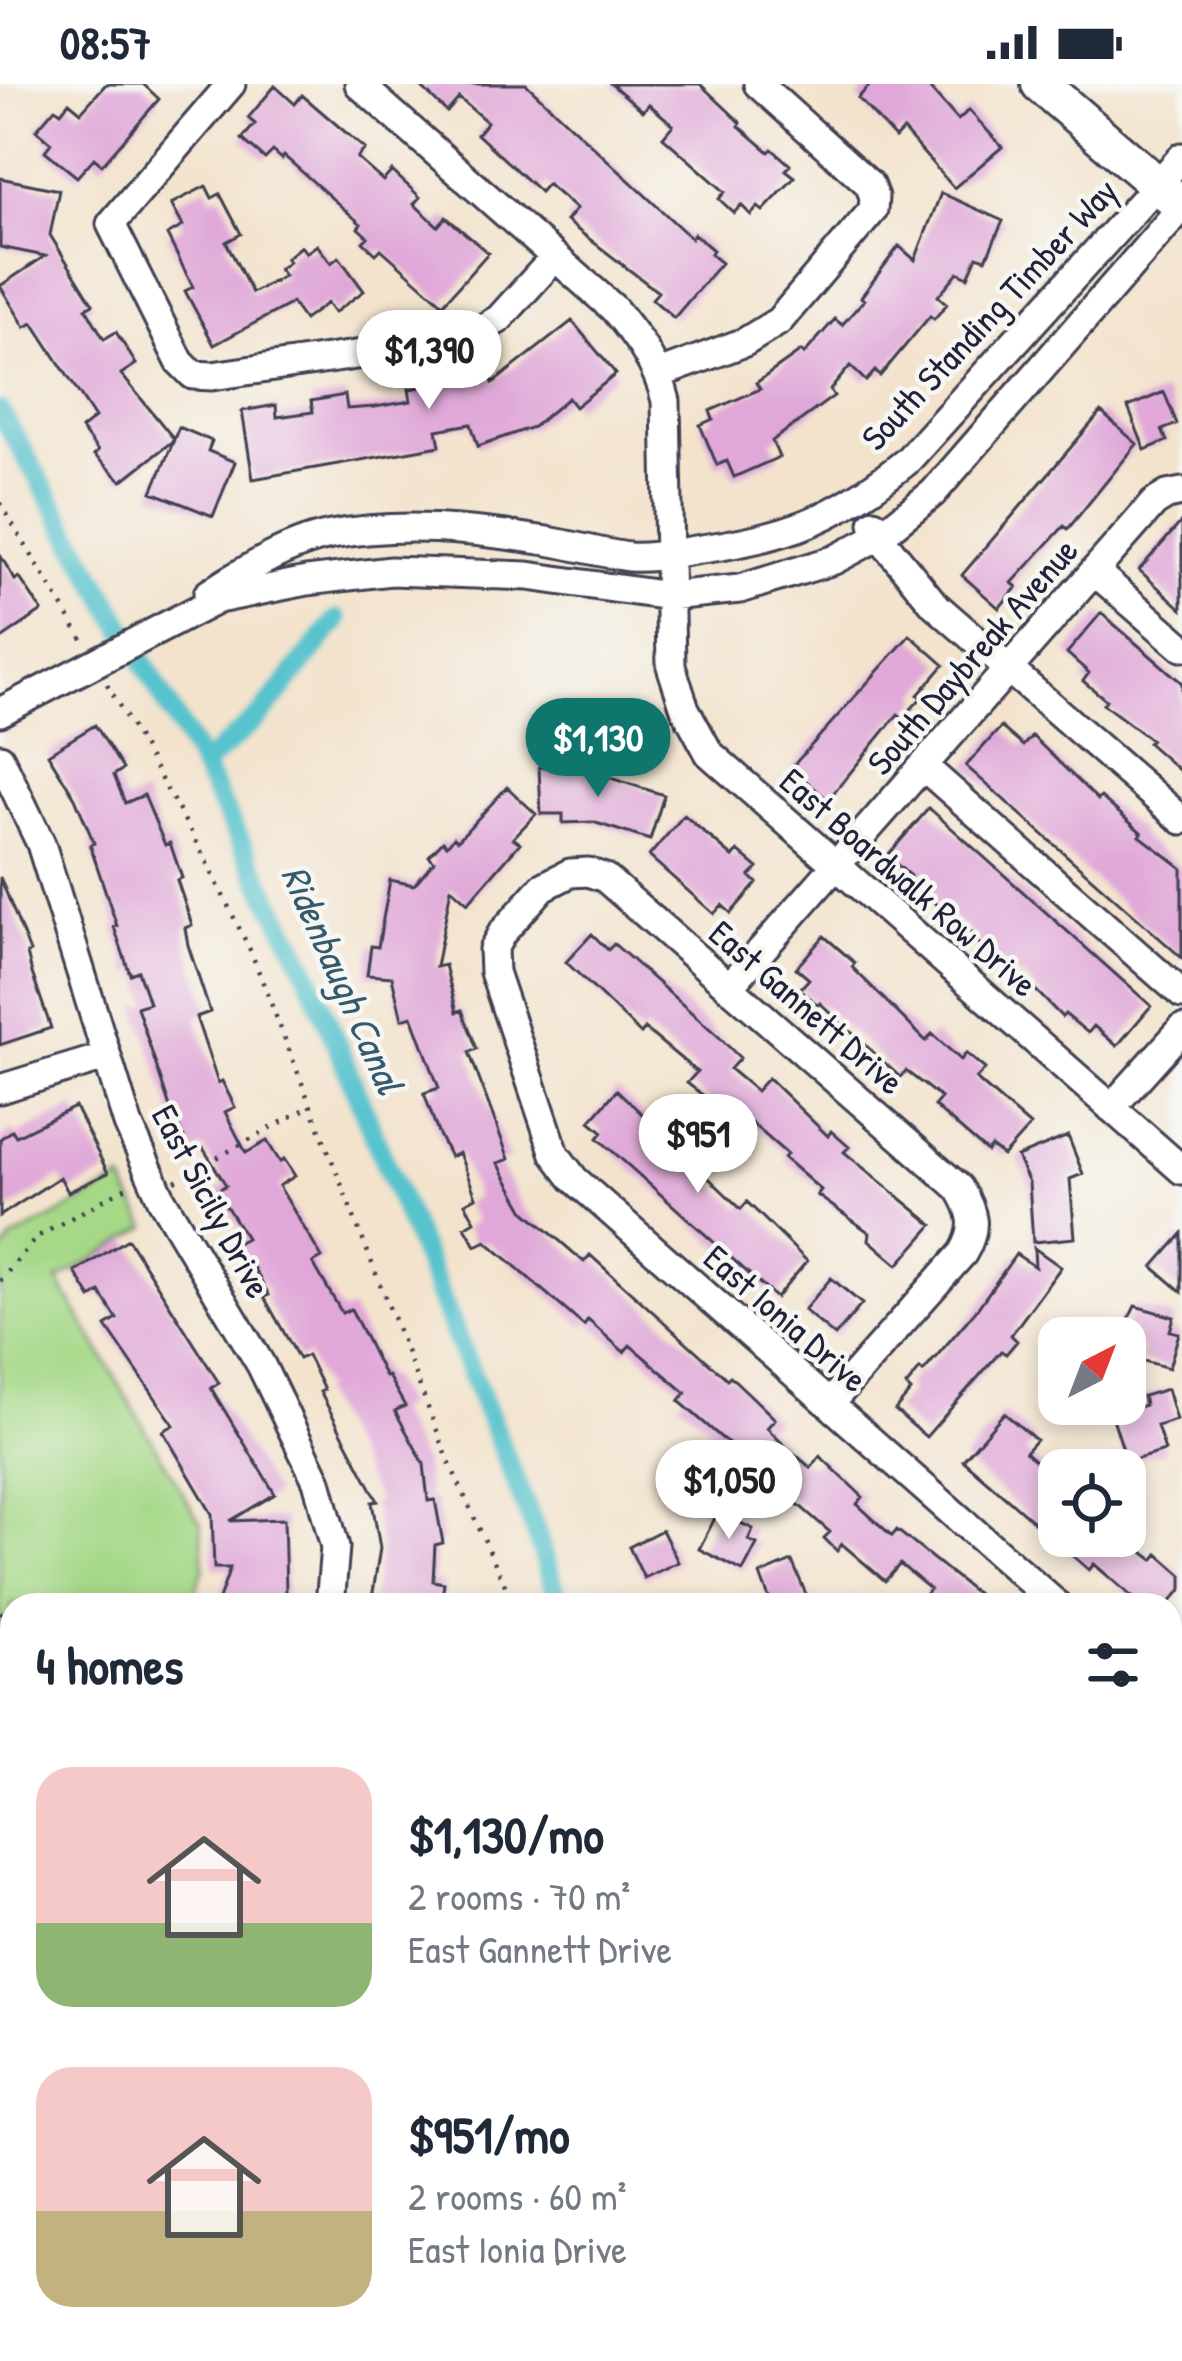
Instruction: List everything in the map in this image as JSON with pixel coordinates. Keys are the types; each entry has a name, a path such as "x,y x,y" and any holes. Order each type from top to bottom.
{"main road":[{"path":"1040,84 1174,199"}],"street":[{"path":"231,84 111,224 180,362 193,375 465,339 499,319 555,257"},
{"name":"East Boardwalk Row Drive","path":"359,84 613,308 641,341 659,374 666,401 670,666 685,709 709,753 1182,1170"},
{"path":"659,374 745,342 779,321 865,223 874,197 860,174 758,84"},
{"name":"South Standing Timber Way","path":"0,712 218,599 307,581 391,571 528,576 669,596 740,589 835,560 879,536 932,493 1174,199 1182,158"},
{"name":"South Standing Timber Way","path":"155,631 248,571 327,536 420,526 538,539 633,557 777,536 823,520 862,497 907,460 1174,199"},
{"name":"South Daybreak Avenue","path":"729,986 1154,503 1182,492"},
{"path":"862,497 879,536 934,604 1182,820"},
{"path":"1094,572 1182,647"},
{"name":"East Sicily Drive","path":"0,758 41,844 128,1124 154,1183 261,1365 317,1481 334,1547 331,1593"},
{"path":"923,766 1182,994"},
{"name":"East Gannett Drive","path":"570,872 605,878 959,1188 975,1223 964,1253 829,1404"},
{"name":"East Ionia Drive","path":"570,872 542,887 494,949 494,972 555,1154 574,1179 1043,1593"},
{"path":"1112,1108 1182,1029"},
{"path":"0,1089 105,1057"}],"path":[{"path":"0,503 98,660 243,934 450,1464 509,1593"},
{"path":"170,1184 309,1107"},
{"path":"0,1281 37,1237 137,1182"}],"green space":[{"path":"122,1180 147,1227 58,1280 201,1524 204,1568 195,1593 0,1593 0,1256 13,1239"}],"building":[{"path":"106,84 143,84 159,99 102,165 94,158 77,177 45,151 51,143 36,130 55,108 61,112 69,102 81,112"},
{"path":"418,84 526,84 691,238 694,234 713,250 710,254 721,263 674,318 652,299 658,292 566,221 576,209 547,184 540,192 477,134 487,122 459,98 447,112"},
{"path":"611,84 700,84 739,126 790,165 786,170 795,177 763,211 758,207 751,215 741,205 734,213 719,199 725,192 663,137 673,125 649,104 643,111"},
{"path":"871,84 926,84 958,120 969,110 1002,147 954,188 903,130 895,138 858,98"},
{"path":"275,86 295,104 302,95 365,149 357,158 383,181 392,171 420,197 414,204 438,226 446,217 488,253 443,304 381,249 376,254 363,242 368,237 358,228 361,224 284,156 273,151 265,159 242,139 255,124 248,118"},
{"path":"0,178 59,190 50,235 93,304 86,308 104,339 116,332 136,364 121,374 174,439 179,427 212,441 208,451 235,462 213,516 152,492 174,440 122,481 94,455 98,451 81,429 95,418 33,323 25,327 0,286 45,256 0,247"},
{"path":"206,186 212,198 220,194 241,234 226,242 252,293 284,276 279,269 301,246 306,253 317,245 331,263 339,257 364,291 334,313 327,303 304,320 292,303 214,345 185,291 193,287 167,235 183,226 171,204"},
{"path":"941,193 1003,221 986,259 977,256 968,277 958,272 938,296 947,304 934,319 930,316 880,376 875,371 866,381 850,366 830,390 834,396 772,441 779,457 734,477 727,461 717,465 700,425 713,419 710,411 760,389 756,383 801,351 804,354 835,319 842,325 899,246 915,260"},
{"path":"572,321 616,374 575,407 568,398 533,427 478,446 471,424 437,430 440,446 253,479 242,411 276,405 277,417 313,412 311,401 345,395 347,409 375,407 411,401 409,389 489,370 493,383"},
{"path":"1164,392 1177,424 1162,430 1167,441 1145,450 1128,407"},
{"path":"1101,412 1137,444 1068,529 1064,526 1012,583 1017,587 999,608 962,575"},
{"path":"1182,521 1182,609 1139,570"},
{"path":"0,555 42,611 0,640"},
{"path":"1101,613 1182,683 1182,773 1148,743 1151,740 1103,704 1106,700 1083,681 1089,673 1067,653"},
{"path":"910,635 944,665 918,695 921,698 903,718 898,714 828,800 791,768"},
{"path":"95,725 123,769 114,775 125,803 144,795 165,845 170,843 192,925 185,928 188,945 210,1012 196,1017 218,1083 222,1081 235,1107 225,1112 246,1153 267,1141 295,1176 279,1186 322,1258 313,1263 342,1313 351,1309 405,1406 395,1411 424,1464 428,1501 435,1500 443,1543 435,1545 433,1581 444,1583 443,1593 373,1593 380,1548 372,1502 378,1501 320,1392 324,1390 307,1355 299,1359 252,1265 246,1269 233,1245 246,1238 217,1191 226,1185 203,1148 192,1154 172,1114 137,1007 149,1003 138,971 130,974 90,845 94,843 75,798 48,754"},
{"path":"1001,727 1023,746 1032,736 1098,800 1101,797 1140,836 1182,868 1182,958 966,766"},
{"path":"595,766 595,773 664,795 650,840 593,822 563,823 563,814 541,814 539,767"},
{"path":"507,787 536,814 513,838 520,843 468,903 451,888 436,967 445,965 457,1012 462,1010 477,1049 469,1052 509,1159 498,1163 525,1211 584,1262 590,1255 727,1379 730,1376 775,1419 767,1428 811,1468 820,1456 863,1497 857,1504 892,1536 897,1530 976,1593 926,1593 930,1589 900,1564 885,1581 842,1544 837,1551 824,1538 830,1532 679,1401 686,1393 630,1345 624,1352 588,1320 584,1326 486,1241 476,1246 465,1227 475,1221 465,1203 476,1197 459,1153 450,1157 438,1133 424,1093 439,1088 412,1016 402,1019 392,977 367,975 371,946 378,947 390,880 414,885 443,841 447,845 454,837 458,840"},
{"path":"929,808 1151,1006 1117,1046 1094,1026 1088,1033 1065,1014 1062,1017 1019,973 1017,977 907,880 910,876 887,856"},
{"path":"684,815 733,857 738,851 758,868 750,876 757,883 731,913 722,905 714,914 649,856"},
{"path":"0,877 30,952 32,973 51,1028 0,1045"},
{"path":"592,934 608,950 614,944 718,1036 740,1058 730,1069 756,1091 768,1078 828,1136 831,1131 849,1147 844,1152 933,1225 898,1265 869,1240 870,1233 817,1195 821,1190 784,1158 787,1154 733,1107 727,1114 687,1083 697,1072 645,1029 641,1034 566,962"},
{"path":"824,936 926,1041 932,1034 961,1060 966,1053 985,1069 976,1079 1030,1126 1003,1156 991,1147 987,1152 934,1106 941,1098 906,1071 900,1077 800,989 809,979 796,968"},
{"path":"617,1090 741,1209 747,1202 807,1261 776,1298 598,1138 603,1132 590,1121"},
{"path":"75,1107 108,1173 68,1192 60,1177 0,1216 0,1139"},
{"path":"1068,1136 1083,1174 1070,1179 1075,1238 1033,1242 1029,1183 1017,1157"},
{"path":"1182,1234 1182,1292 1153,1267"},
{"path":"128,1239 219,1383 211,1388 275,1494 230,1521 284,1519 285,1593 221,1593 230,1568 214,1568 212,1514 163,1431 174,1425 106,1326 117,1319 100,1292 91,1298 75,1272"},
{"path":"1034,1248 1061,1267 1011,1335 1017,1341 1006,1354 1001,1351 926,1437 895,1410 911,1391 906,1386 977,1309 1016,1254 1035,1267"},
{"path":"831,1278 862,1304 835,1336 804,1310"},
{"path":"1135,1306 1174,1317 1170,1331 1179,1333 1169,1368 1146,1362 1146,1317 1130,1317"},
{"path":"1167,1389 1176,1420 1157,1426 1165,1451 1146,1456 1146,1449 1123,1449 1115,1425 1146,1425 1146,1395"},
{"path":"1004,1413 1036,1440 1025,1452 1038,1463 1038,1525 963,1460"},
{"path":"718,1512 753,1529 748,1540 757,1544 743,1571 699,1549"},
{"path":"662,1530 678,1562 644,1578 629,1547"},
{"path":"1158,1554 1182,1575 1182,1589 1178,1593 1127,1593 1094,1564 1089,1570 1074,1557 1146,1555 1153,1560"},
{"path":"792,1561 805,1593 767,1593 760,1575"}],"waterway":[{"name":"Ridenbaugh Canal","path":"0,411 192,748 304,964 534,1527 556,1593"},
{"path":"202,766 262,714 337,620"}]}
